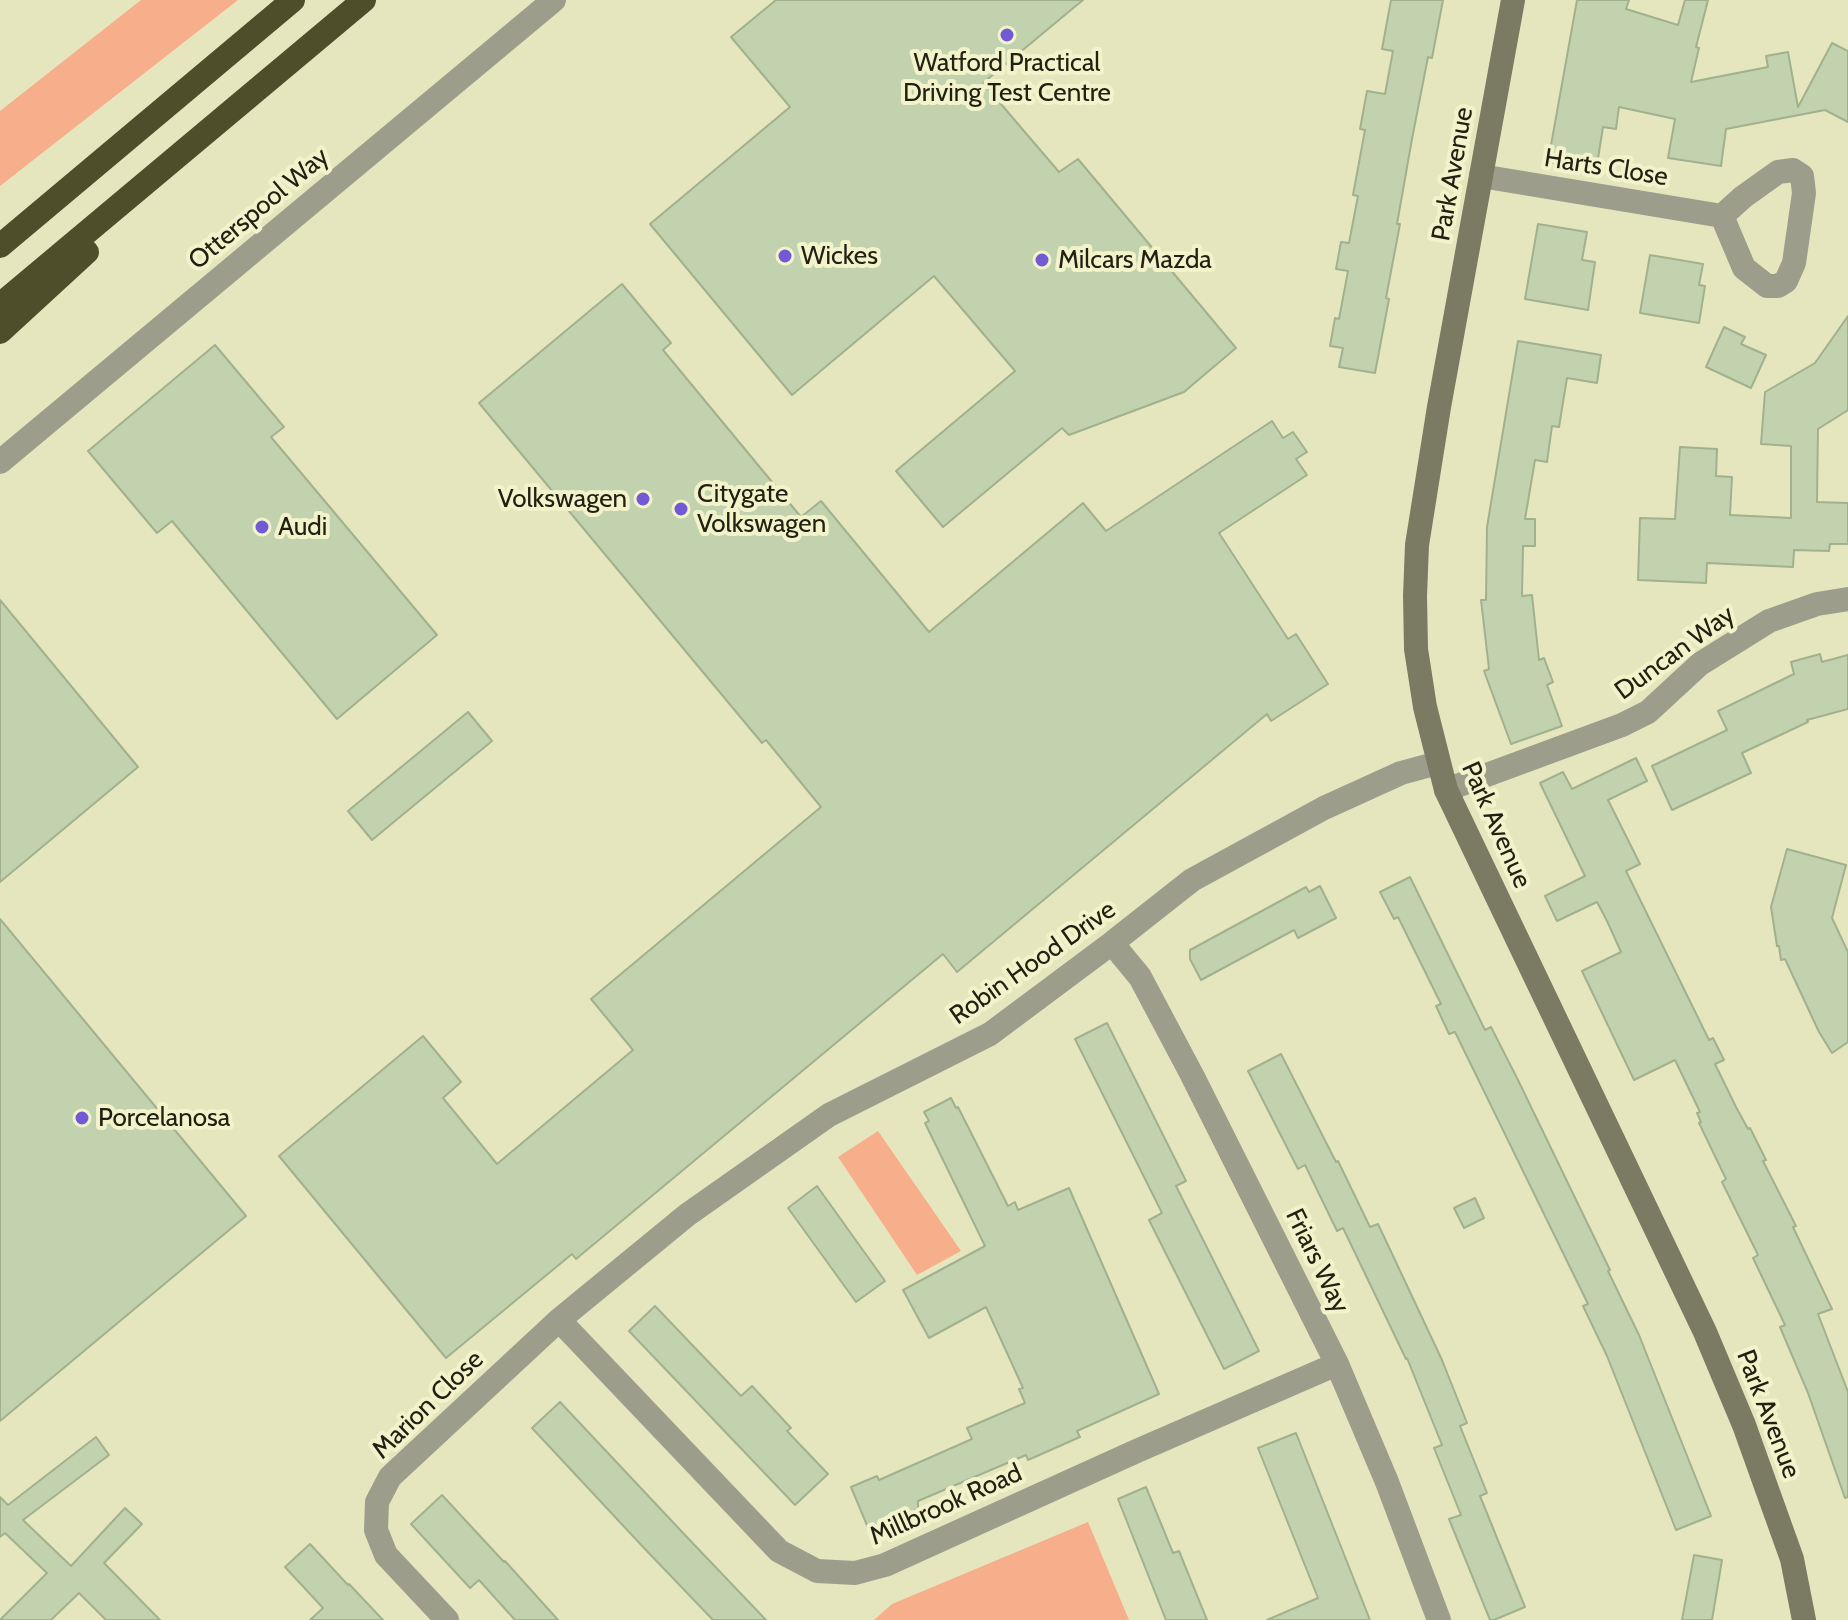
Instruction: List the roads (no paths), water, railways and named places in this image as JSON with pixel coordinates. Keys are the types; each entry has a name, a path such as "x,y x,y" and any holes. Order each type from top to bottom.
{"highway":[{"path":"4,242 293,0"},
{"path":"0,305 364,0"},
{"path":"0,332 334,26"}],"street":[{"name":"Otterspool Way","path":"0,462 554,0"},
{"name":"Park Avenue","path":"1513,0 1417,545 1416,649 1425,707 1446,790 1705,1332 1752,1446 1792,1559 1804,1620"},
{"path":"1793,170 1802,176 1804,193 1794,263 1786,281 1778,286 1767,286 1744,268 1722,216 1778,172 1793,170"},
{"name":"Harts Close","path":"1481,176 1722,216"},
{"name":"Duncan Way","path":"1446,790 1594,736 1648,712 1700,664 1769,621 1817,604 1848,599"},
{"name":"Robin Hood Drive","path":"559,1320 687,1215 829,1115 990,1034 1192,880 1324,808 1401,773 1438,763"},
{"name":"Friars Way","path":"1112,943 1140,977 1337,1364 1387,1482 1439,1620"},
{"name":"Millbrook Road","path":"559,1320 779,1551 817,1571 855,1573 885,1565 1337,1364"},
{"name":"Marion Close","path":"447,1620 386,1555 376,1530 377,1502 390,1477 559,1320"}],"place":[{"name":"Watford Practical Driving Test Centre","path":"1007,35"},
{"name":"Wickes","path":"785,256"},
{"name":"Milcars Mazda","path":"1042,260"},
{"name":"Volkswagen","path":"643,499"},
{"name":"Citygate Volkswagen","path":"681,509"},
{"name":"Audi","path":"262,527"},
{"name":"Porcelanosa","path":"82,1118"}]}
